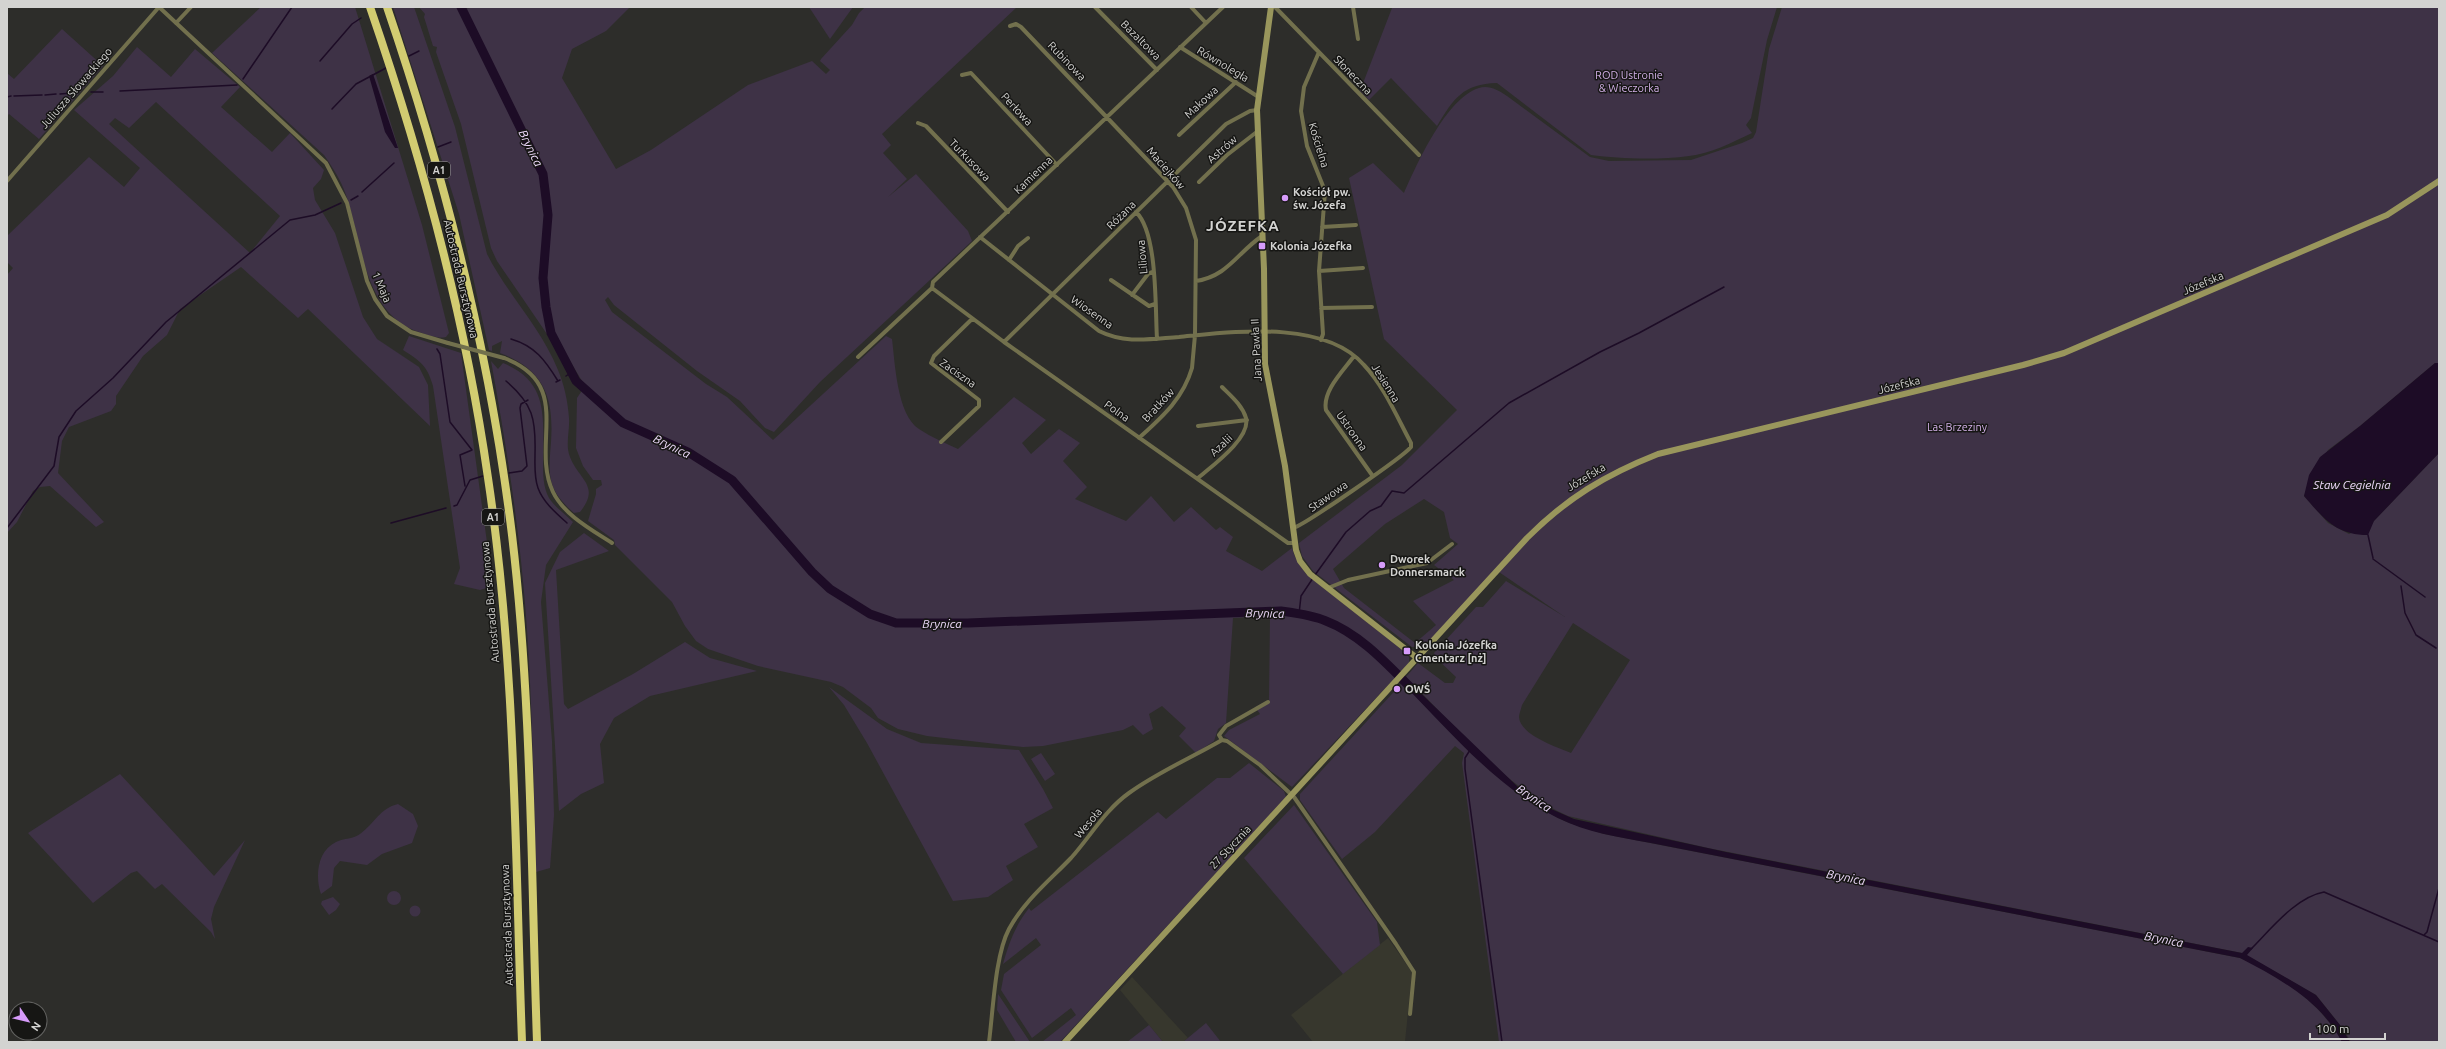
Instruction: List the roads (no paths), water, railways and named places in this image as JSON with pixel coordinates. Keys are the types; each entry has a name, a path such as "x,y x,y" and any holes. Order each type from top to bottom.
{"highway":[{"name":"Autostrada Bursztynowa","path":"370,7 415,143 442,240 469,364 489,480 505,636 522,1042"},
{"name":"Autostrada Bursztynowa","path":"387,7 430,137 456,232 477,320 500,450 512,538 521,635 537,1042"}],"street":[{"name":"1 Maja","path":"159,7 326,163 347,203 367,281 375,299 387,316 411,332 504,358 527,370 538,383 544,394 548,422 546,469 553,493 561,506 612,543"},
{"name":"Juliusza Słowackiego","path":"7,181 159,7"},
{"path":"176,23 191,7"},
{"name":"Bazaltowa","path":"1095,7 1157,70"},
{"path":"1191,7 1206,23"},
{"name":"Kamienna","path":"858,357 932,288 933,282 1223,7"},
{"name":"Jana Pawła II","path":"1271,7 1257,96 1264,332 1266,371 1285,466 1295,543 1299,558 1310,574 1417,658"},
{"name":"Słoneczna","path":"1275,7 1419,156"},
{"path":"1353,7 1358,39"},
{"name":"Rubinowa","path":"1010,26 1016,24 1021,27 1107,117"},
{"name":"Równoległa","path":"1180,47 1257,96"},
{"name":"Kościelna","path":"1319,52 1304,88 1301,111 1307,146 1325,191 1319,271 1320,308 1323,334 1321,340"},
{"name":"Perłowa","path":"962,75 971,73 1057,165"},
{"name":"Makowa","path":"1179,135 1236,82"},
{"name":"Różana","path":"1004,342 1226,124 1250,111 1257,110"},
{"name":"Maciejków","path":"1107,117 1168,181 1186,208 1194,230 1197,252 1195,335"},
{"name":"Turkusowa","path":"918,123 926,126 1008,212"},
{"name":"Astrów","path":"1199,182 1227,155 1258,131"},
{"name":"Józefska","path":"1407,668 1547,518 1569,499 1620,469 1658,454 2064,353 2387,215 2439,181"},
{"name":"Liliowa","path":"1136,212 1148,233 1152,250 1152,272 1157,338"},
{"path":"1322,227 1356,225"},
{"path":"1196,280 1211,278 1222,272 1262,236"},
{"name":"Wiosenna","path":"980,237 1099,331 1112,337 1137,340 1195,335 1264,332"},
{"path":"1009,260 1018,246 1028,238"},
{"path":"1319,271 1363,268"},
{"path":"1132,295 1148,274 1152,272"},
{"path":"1111,280 1149,306 1154,304"},
{"name":"Polna","path":"932,288 972,319 1139,438 1288,542 1295,543"},
{"path":"1320,308 1372,307"},
{"name":"Zaciszna","path":"941,442 979,406 978,400 932,367 931,363 934,356 972,319"},
{"name":"Jesienna","path":"1264,332 1283,332 1321,340 1354,356 1373,376 1411,443"},
{"name":"Bratków","path":"1139,438 1176,402 1186,386 1192,368 1195,335"},
{"name":"Ustronna","path":"1354,356 1327,395 1325,405 1328,413 1372,475"},
{"path":"1222,386 1238,403 1246,420"},
{"name":"Azalii","path":"1198,426 1246,420 1244,434 1240,440 1198,478"},
{"name":"Stawowa","path":"1293,528 1300,526 1408,451 1411,447 1411,443"},
{"path":"1328,588 1348,580 1427,563 1452,544"},
{"name":"27 Stycznia","path":"1066,1042 1407,668"},
{"path":"1268,702 1226,726 1219,735 1222,740 1227,741 1260,765 1292,795 1414,972 1410,1014"},
{"name":"Wesoła","path":"989,1042 1005,941 1009,929 1028,904 1045,882 1071,858 1120,800 1151,780 1222,740"}],"water":[{"path":"373,74 398,148 395,148 385,132 369,76"},
{"name":"Staw Cegielnia","path":"2435,363 2439,363 2439,453 2374,521 2368,535 2347,532 2339,529 2318,512 2304,496 2309,475 2320,457 2360,426"},
{"path":"1405,678 1519,788 1549,808 1574,819 1726,852 2242,953 2248,947 2253,948 2247,955 2316,995 2340,1025 2350,1042 2342,1042 2333,1027 2323,1015 2298,992 2270,974 2240,958 1615,836 1591,831 1569,823 1545,811 1500,780 1459,742 1402,683"}],"waterway":[{"path":"243,79 292,7"},
{"name":"Brynica","path":"461,7 543,174 548,215 543,278 546,307 551,333 576,381 623,423 688,452 732,480 812,572 830,589 870,614 896,623 968,623 1281,611 1298,613 1321,619 1350,634 1372,650 1412,689"},
{"path":"320,61 352,24 361,18"},
{"path":"409,56 419,51"},
{"path":"332,109 356,84 386,68"},
{"path":"120,91 237,85"},
{"path":"91,92 103,92"},
{"path":"60,94 72,93"},
{"path":"45,95 56,94"},
{"path":"14,96 42,95"},
{"path":"7,97 11,96"},
{"path":"438,147 451,142"},
{"path":"362,192 394,163"},
{"path":"351,200 358,196"},
{"path":"7,528 54,466 59,437 76,411 113,378 166,322 290,220 315,215 341,203"},
{"path":"1315,575 1346,532 1370,511 1381,506 1392,491 1404,493 1509,403 1600,352 1639,333 1724,287"},
{"path":"511,339 527,346 539,355 558,381"},
{"path":"437,349 440,354 450,422 472,450 460,455 465,486"},
{"name":"Brynica","path":"566,376 572,372"},
{"path":"556,382 560,380"},
{"path":"506,381 522,397 531,413 535,431 536,480 540,493 546,503 567,523"},
{"path":"509,473 522,471 527,466 520,408 521,404 528,400"},
{"path":"454,506 457,505 470,480 483,476"},
{"path":"391,523 446,508"},
{"path":"2368,535 2373,558"},
{"path":"2373,559 2425,597"},
{"path":"1299,614 1301,596 1313,578"},
{"path":"2401,586 2405,613 2416,635 2436,648"},
{"path":"1470,750 1465,758 1465,769 1502,1042"},
{"path":"2424,935 2427,932 2439,888"},
{"path":"2251,949 2284,915 2294,907 2304,900 2324,892 2439,942"}],"place":[{"name":"Kościół pw. św. Józefa","path":"1285,198"},
{"name":"Kolonia Józefka","path":"1262,246"},
{"name":"Dworek Donnersmarck","path":"1382,565"},
{"name":"Kolonia Józefka Cmentarz [nż]","path":"1407,651"},
{"name":"OWŚ","path":"1397,689"}],"district":[{"name":"JÓZEFKA","path":"1243,225"}],"park label":[{"name":"ROD Ustronie & Wieczorka","path":"1629,81"},
{"name":"Las Brzeziny","path":"1957,427"}]}
